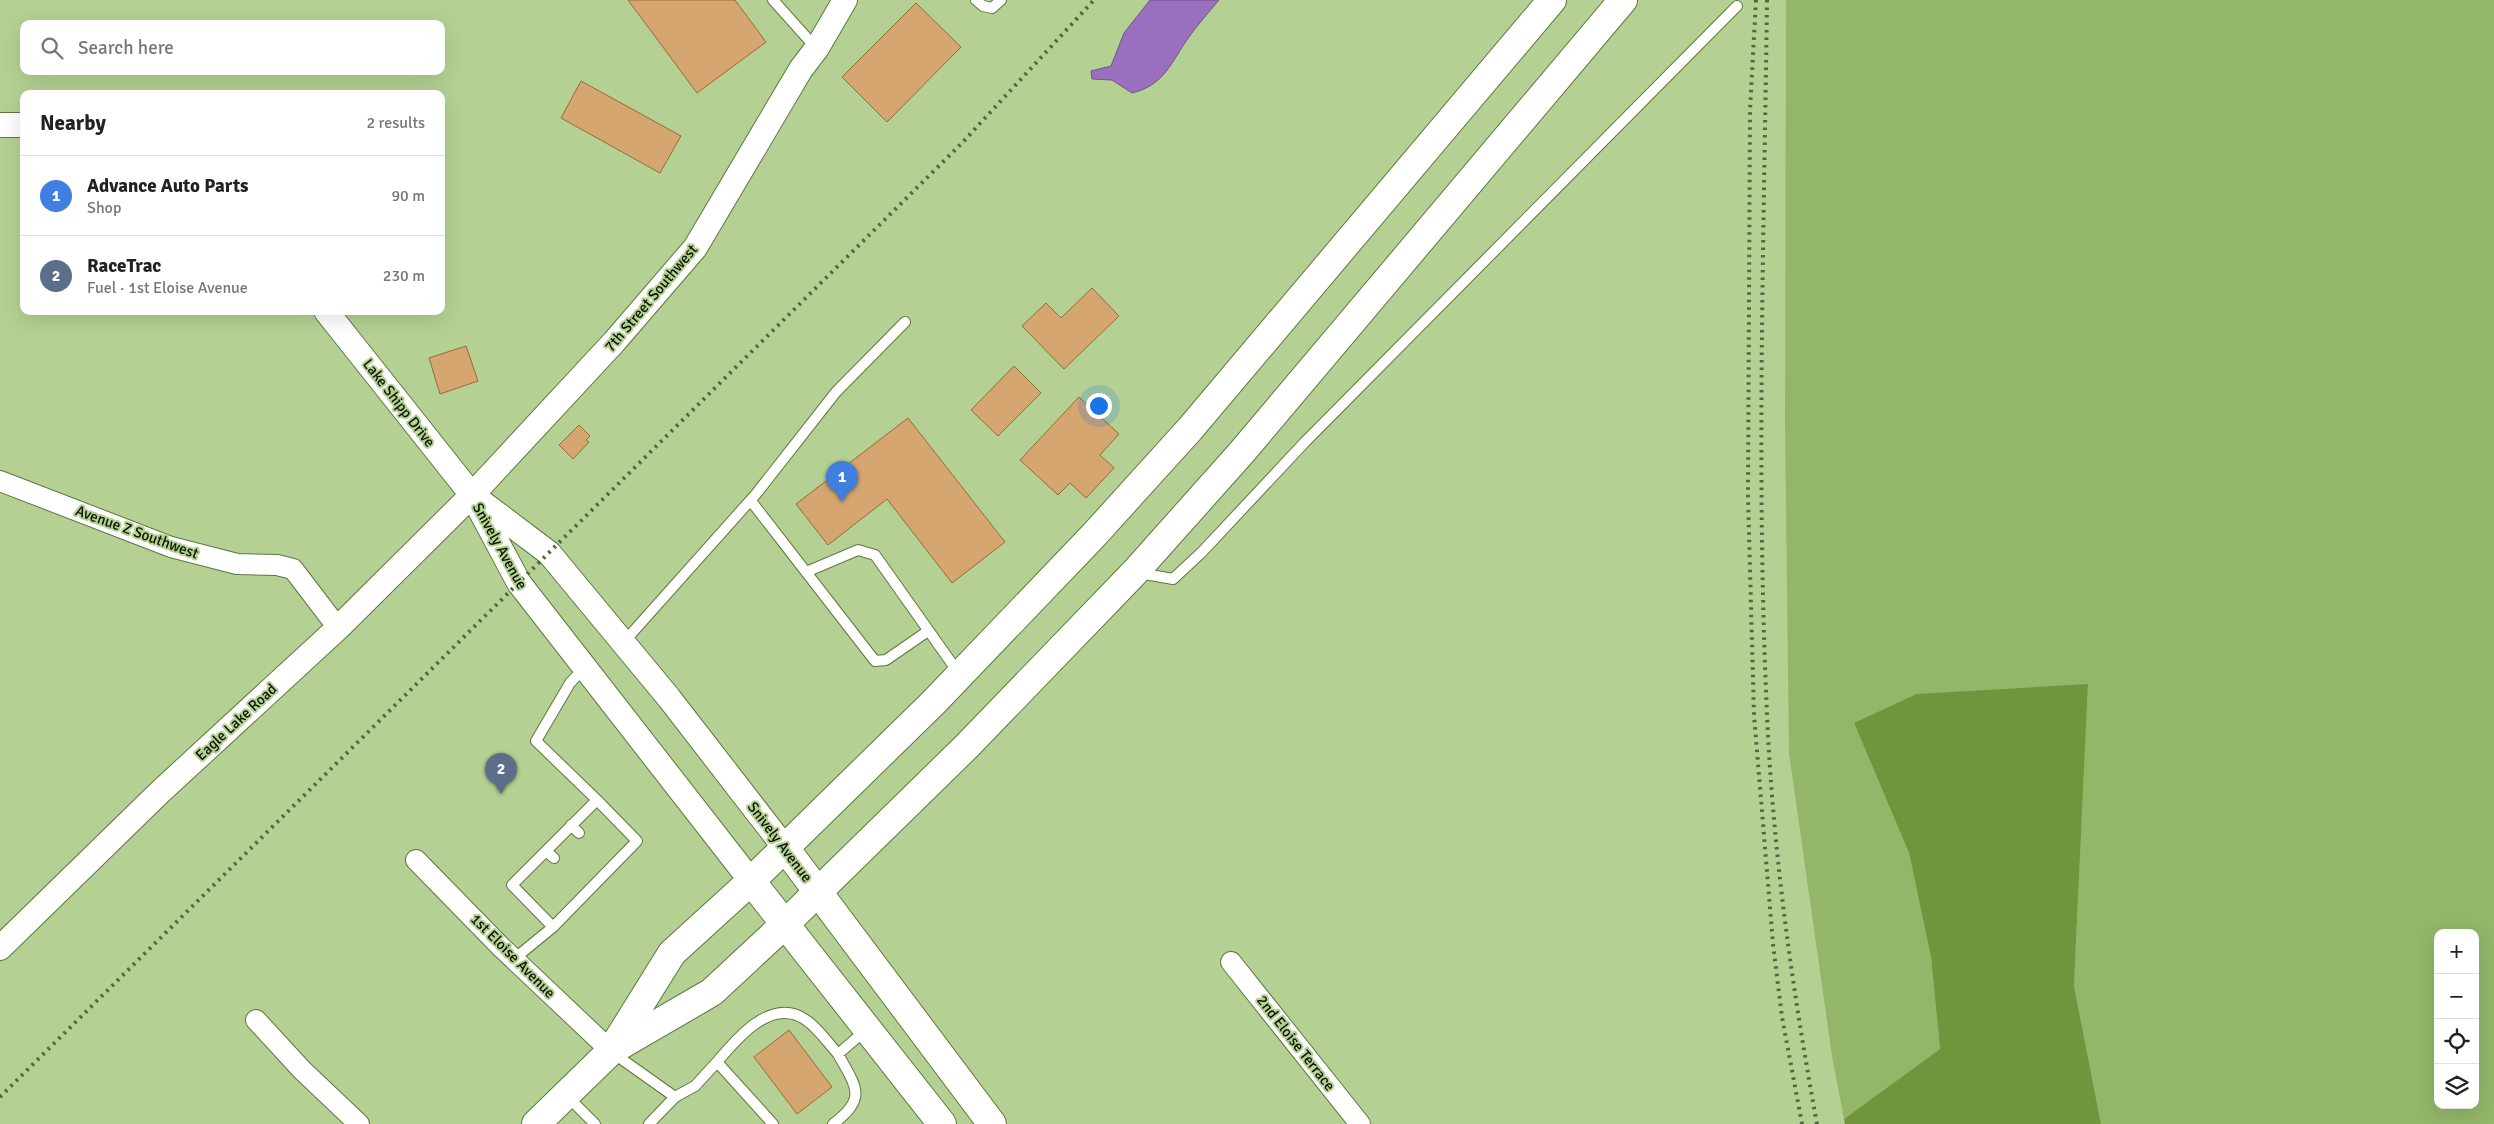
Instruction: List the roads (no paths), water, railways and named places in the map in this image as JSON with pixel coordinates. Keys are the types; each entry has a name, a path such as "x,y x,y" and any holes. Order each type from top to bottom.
{"main road":[{"path":"611,1051 672,953 751,881 960,675 1094,535 1190,429 1552,0"},
{"path":"536,1124 611,1051 712,992 784,925 968,746 1135,572 1242,452 1623,0"},
{"name":"Snively Avenue","path":"785,848 992,1124"},
{"name":"Snively Avenue","path":"751,881 942,1124"}],"street":[{"name":"7th Street Southwest","path":"472,495 614,342 695,248 801,69 817,48 846,0"},
{"path":"0,125 20,125"},
{"name":"Lake Shipp Drive","path":"329,315 472,495"},
{"name":"Avenue Z Southwest","path":"0,481 172,547 237,564 276,565 292,569 338,628"},
{"name":"Eagle Lake Road","path":"0,948 160,792 338,628 472,495"},
{"name":"Snively Avenue","path":"472,495 549,553 623,643 785,848"},
{"name":"Snively Avenue","path":"472,495 519,583 751,881"},
{"name":"1st Eloise Avenue","path":"416,860 514,959 611,1051"},
{"name":"2nd Eloise Terrace","path":"1231,962 1360,1124"},
{"path":"256,1020 302,1070 359,1124"}],"lane":[{"path":"773,0 817,48"},
{"path":"976,0 983,6 992,8 1001,0"},
{"path":"1135,572 1173,579 1202,552 1304,444 1737,6"},
{"path":"623,643 751,501 836,392 905,322"},
{"path":"751,501 875,661 886,660 928,631"},
{"path":"806,572 858,550 875,555 960,675"},
{"path":"514,959 553,927 583,889 608,864 637,841 536,741 570,683 585,667"},
{"path":"553,927 512,885 597,800"},
{"path":"571,825 579,833"},
{"path":"546,851 554,858"},
{"path":"649,1124 675,1097 695,1086 733,1043 754,1024 773,1014 783,1012 794,1014 807,1020 838,1054 855,1084 854,1105 849,1112 833,1124"},
{"path":"838,1054 867,1030"},
{"path":"611,1051 675,1097"},
{"path":"717,1062 773,1124"},
{"path":"565,1095 595,1124"}],"railway":[{"path":"0,1097 962,143 1094,0"},
{"path":"1756,0 1750,110 1748,497 1754,715 1773,944 1782,1017 1802,1124"},
{"path":"1767,0 1761,446 1767,714 1774,817 1785,920 1799,1022 1817,1124"}],"place":[{"name":"Advance Auto Parts","path":"842,502"},
{"name":"RaceTrac","path":"501,794"}]}
